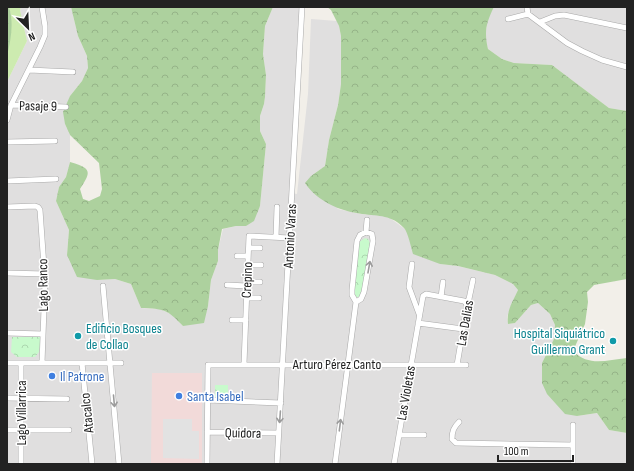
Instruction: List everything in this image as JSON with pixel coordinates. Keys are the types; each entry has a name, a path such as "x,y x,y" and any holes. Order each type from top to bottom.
{"street":[{"path":"7,120 11,105 45,35 42,7"},
{"name":"Antonio Varas","path":"277,464 302,7"},
{"path":"527,7 528,14"},
{"path":"508,19 528,14 567,43 602,60 627,67"},
{"path":"540,22 555,16 564,15 627,28"},
{"path":"29,70 73,72"},
{"name":"Pasaje 9","path":"11,105 66,107"},
{"path":"7,142 55,141"},
{"path":"7,181 56,179"},
{"name":"Lago Ranco","path":"7,207 35,206 40,210 45,274 42,363"},
{"path":"276,237 277,207"},
{"path":"366,232 367,220"},
{"path":"335,464 356,302 352,295 352,290 357,241 360,235 366,232 372,234 373,241 364,292 361,299 356,302"},
{"name":"Crepino","path":"244,364 249,236 290,238"},
{"path":"248,248 260,248"},
{"path":"237,256 248,256"},
{"path":"412,264 409,287 419,314"},
{"path":"248,265 260,265"},
{"path":"7,273 45,274"},
{"name":"Las Dalias","path":"457,365 467,305 466,303 469,299 473,280"},
{"path":"228,285 260,282"},
{"path":"443,282 441,297 464,301 466,303"},
{"path":"103,286 119,464"},
{"name":"Las Violetas","path":"394,464 419,314 424,295 441,297"},
{"path":"247,298 259,298"},
{"path":"232,320 246,320"},
{"path":"418,323 463,329"},
{"path":"7,333 43,334"},
{"path":"9,362 121,362"},
{"name":"Lago Villarrica","path":"21,363 21,464"},
{"name":"Atacalco","path":"82,363 92,464"},
{"name":"Arturo Pérez Canto","path":"208,400 208,365 466,365"},
{"path":"7,398 67,399"},
{"path":"207,464 208,400 281,403"},
{"path":"459,422 455,426 452,434 453,441 456,444 573,445"},
{"path":"573,425 573,464"},
{"path":"7,430 69,430"},
{"name":"Quidora","path":"207,432 279,433"},
{"path":"399,435 424,435"}],"shaded area":[{"path":"21,7 71,7 78,36 87,56 88,68 82,81 70,96 65,124 70,135 70,162 66,177 59,187 56,201 69,230 67,255 97,280 115,279 131,284 141,308 159,309 172,314 183,326 208,306 211,280 218,261 218,250 223,229 236,226 246,226 260,206 266,144 260,131 260,116 264,104 266,75 263,54 265,26 273,7 300,7 290,193 297,194 308,94 311,19 337,21 341,36 341,84 338,105 329,140 325,166 311,176 338,209 361,214 387,216 405,229 440,264 458,266 495,275 513,284 518,290 507,317 508,324 515,323 531,305 538,303 550,314 555,325 554,339 542,363 577,416 597,413 609,430 627,433 627,464 7,464 7,82 27,41 20,10"},
{"path":"494,7 627,7 627,111 609,108 552,65 514,63 502,59 488,49 485,37 488,18"},
{"path":"152,373 202,373 202,463 151,463"},
{"path":"163,419 192,419 192,431 199,431 199,459 163,458"}],"green space":[{"path":"7,7 9,7 11,13 12,25 7,56"},
{"path":"9,7 21,7 20,10 27,41 7,82 7,60 11,26"},
{"path":"71,7 273,7 265,26 263,54 266,75 264,104 260,116 260,131 266,144 260,206 254,221 246,226 236,226 222,229 218,250 218,261 211,280 208,306 204,323 183,326 173,316 165,311 141,308 131,284 115,279 97,280 77,277 67,255 69,230 56,201 59,187 66,177 70,162 86,168 88,174 80,189 83,199 89,201 100,196 102,189 99,163 70,135 65,124 63,112 70,96 82,81 88,68 87,56 78,36"},
{"path":"327,7 494,7 486,28 488,49 502,59 514,63 552,65 609,108 627,111 627,279 594,285 587,292 588,302 585,324 573,351 579,356 592,361 627,358 627,433 609,430 597,413 577,416 565,414 547,394 542,383 542,363 554,339 555,325 550,314 538,303 531,305 515,323 508,324 509,310 518,290 513,284 495,275 458,266 440,264 413,254 404,228 395,221 390,218 354,213 338,208 316,195 305,183 311,176 325,166 341,84 341,36 339,26 331,10"},
{"path":"365,238 368,239 370,243 362,292 359,297 356,297 354,278 359,242"},
{"path":"12,337 41,337 39,352 35,357 17,357 11,352"},
{"path":"215,385 228,385 228,397 215,397"}],"place":[{"name":"Edificio Bosques de Collao","path":"78,336"},
{"name":"Hospital Siquiátrico Guillermo Grant","path":"613,341"},
{"name":"Il Patrone","path":"52,376"},
{"name":"Santa Isabel","path":"179,396"}]}
